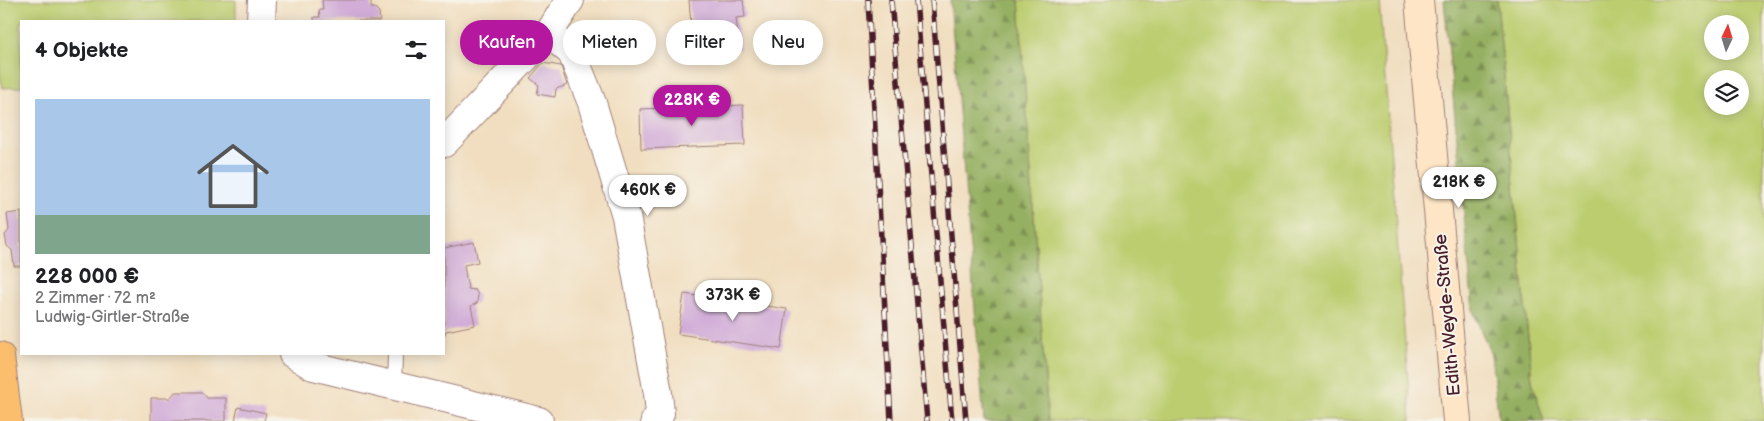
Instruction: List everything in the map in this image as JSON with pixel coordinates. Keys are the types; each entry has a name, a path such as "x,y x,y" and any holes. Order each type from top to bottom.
{"main road":[{"path":"0,356 8,421"}],"street":[{"path":"261,20 262,0"},
{"path":"553,26 570,0"},
{"name":"Edith-Weyde-Straße","path":"1419,0 1457,421"},
{"path":"553,36 572,53 592,103 626,216 658,393 660,414 656,421"},
{"path":"445,142 518,65"},
{"path":"295,355 313,366 539,421"}],"lane":[{"path":"394,355 394,387"}],"green space":[{"path":"0,0 236,0 236,20 20,20 20,87 2,88 0,70"},
{"path":"950,0 1019,0 1048,421 984,421"},
{"path":"1019,0 1379,0 1411,421 1048,421"},
{"path":"1444,0 1497,0 1532,381 1544,421 1499,421 1491,355 1473,311"},
{"path":"1497,0 1764,0 1764,421 1544,421 1532,381"}],"building":[{"path":"322,0 371,0 371,8 375,8 379,12 380,20 314,20 314,17 320,17 319,10 323,10"},
{"path":"689,0 743,0 745,17 736,18 736,20 691,20"},
{"path":"541,65 561,66 567,85 556,89 555,97 537,94 539,85 530,78"},
{"path":"743,105 745,145 641,149 640,109"},
{"path":"20,212 20,266 14,266 12,250 7,246 5,235 9,230 7,214"},
{"path":"474,242 478,262 464,265 468,289 475,290 478,295 477,303 471,306 475,325 446,331 445,334 445,248"},
{"path":"684,294 787,309 781,349 678,334"},
{"path":"175,392 202,392 207,398 226,398 226,421 151,421 151,398 170,398"},
{"path":"238,407 266,413 264,421 235,421"}],"railway":[{"path":"868,0 891,421"},
{"path":"891,0 927,421"},
{"path":"916,0 952,421"},
{"path":"932,0 966,421"}]}
